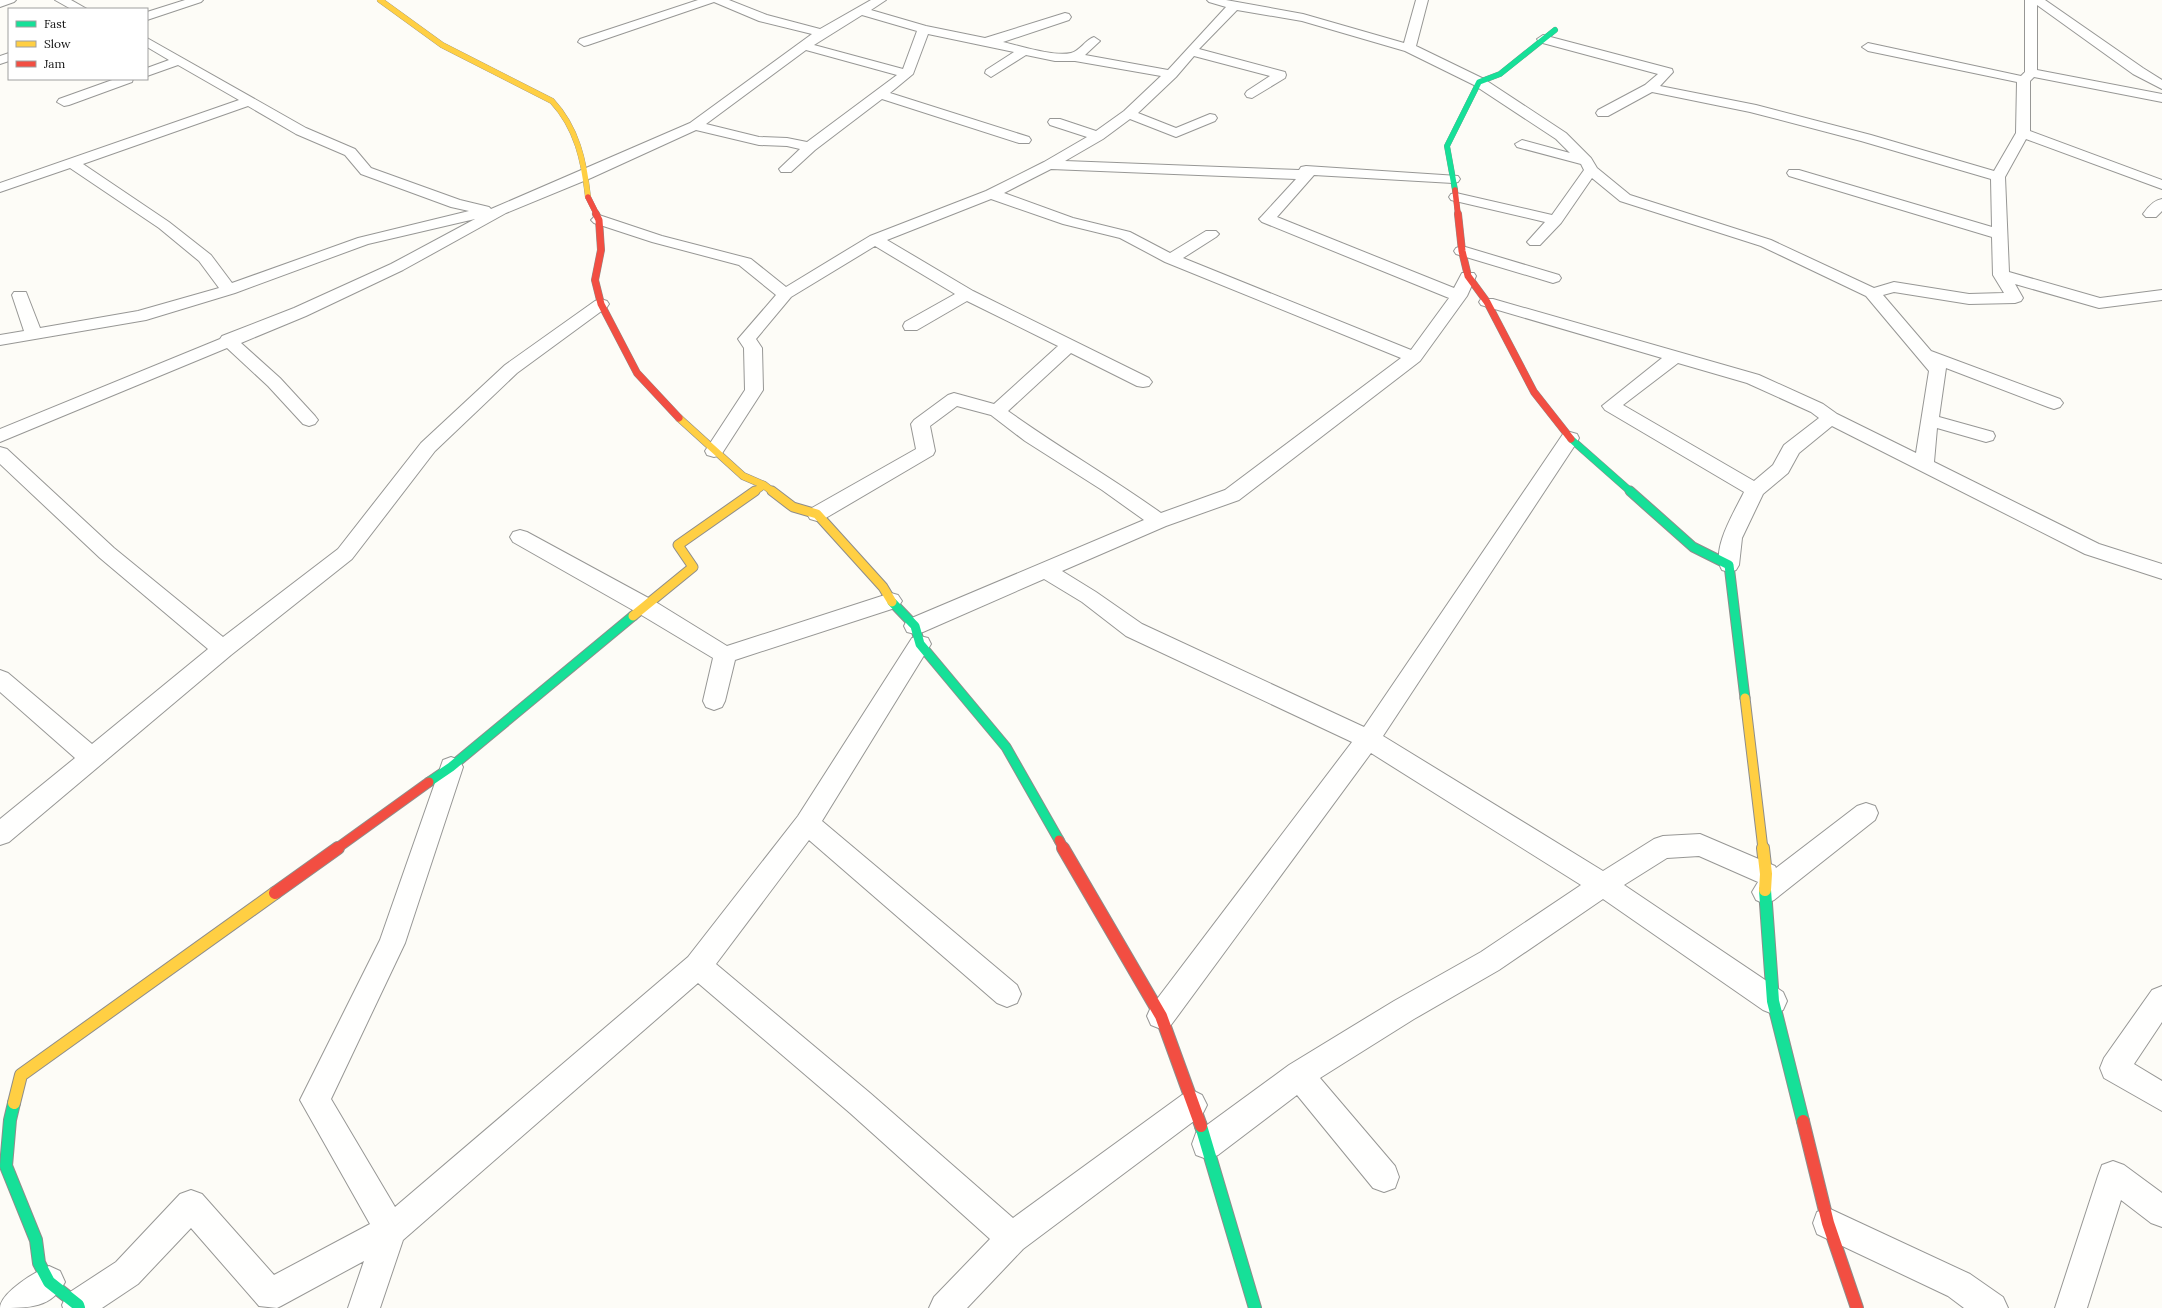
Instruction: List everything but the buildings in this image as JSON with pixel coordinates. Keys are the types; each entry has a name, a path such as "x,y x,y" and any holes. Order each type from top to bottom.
{"street":[{"path":"0,3 10,0"},
{"path":"61,0 79,8"},
{"path":"148,16 198,0"},
{"path":"380,0 442,45 552,101 563,111 577,136 586,175 588,199 599,220 601,250 595,280 601,304 637,373 664,404 743,476 764,485 793,508 816,514 883,587 891,601 1006,747 1161,1016 1207,1144 1255,1308"},
{"path":"584,42 710,0"},
{"path":"719,0 763,18 822,33"},
{"path":"0,340 140,316 229,290 363,241 495,211 586,175 695,126 822,33 880,0"},
{"path":"1214,0 1234,6 1345,29 1409,48 1479,82 1561,136 1588,165 1625,198 1683,218 1766,243 1872,293 1938,370 1929,420 1924,466"},
{"path":"1257,10 1266,0"},
{"path":"1409,48 1422,0"},
{"path":"1872,293 1894,287 1969,299 2015,298 2001,275 2001,235 1998,177 2023,133 2031,0"},
{"path":"2037,0 2138,71 2162,84"},
{"path":"714,451 754,390 753,348 747,339 785,294 875,239 991,194 1049,165 1098,136 1129,114 1171,74 1234,6"},
{"path":"861,11 924,29 1055,57 1075,58 1171,74"},
{"path":"981,40 1000,39 1065,17"},
{"path":"786,169 810,147 907,74 924,29"},
{"path":"1555,30 1500,74 1479,82 1447,146 1456,197 1462,251 1468,276 1486,302 1534,392 1570,438 1693,547 1729,564"},
{"path":"1542,39 1667,72 1650,88 1604,114"},
{"path":"1075,58 1094,41"},
{"path":"148,43 301,131 350,152 366,171 456,204 495,211"},
{"path":"805,46 907,74"},
{"path":"1868,47 2027,76 2162,98"},
{"path":"991,73 1025,50"},
{"path":"1191,51 1280,75 1252,94"},
{"path":"148,72 178,60"},
{"path":"64,102 124,80"},
{"path":"1650,88 1751,108 1866,138 1998,177"},
{"path":"880,94 1024,140"},
{"path":"0,188 250,101"},
{"path":"1129,114 1176,133 1210,118"},
{"path":"1055,122 1098,136"},
{"path":"695,126 759,141 787,142 810,147"},
{"path":"2023,133 2162,185"},
{"path":"1522,144 1588,165"},
{"path":"72,163 164,225 205,258 229,290"},
{"path":"1049,165 1307,176"},
{"path":"1535,242 1556,220 1588,165"},
{"path":"1307,176 1306,170 1452,179"},
{"path":"1794,173 2001,235"},
{"path":"1307,176 1268,219 1459,296"},
{"path":"991,194 1068,221 1126,236 1170,259 1414,357"},
{"path":"1456,197 1556,220"},
{"path":"2151,214 2162,204"},
{"path":"0,436 228,340 300,312 398,267 451,239 495,211"},
{"path":"599,220 657,239 745,262 785,294"},
{"path":"1170,259 1211,234"},
{"path":"875,239 967,294 1143,382"},
{"path":"1462,251 1553,278"},
{"path":"2001,275 2099,303 2162,295"},
{"path":"764,485 678,545 692,567 646,607 451,767 21,1075 10,1120 6,1166 36,1240 39,1263 49,1282 78,1306 127,1273 191,1205 270,1294 391,1230 698,966 807,823 918,635 1045,570 1159,521 1232,496 1414,357 1459,296 1468,276"},
{"path":"911,326 967,294"},
{"path":"20,295 33,334"},
{"path":"1486,302 1753,379 1817,408 1831,418 1924,466 2092,549 2162,572"},
{"path":"0,834 223,649 345,554 428,447 511,369 601,304"},
{"path":"228,340 274,382 309,420"},
{"path":"997,411 1069,346"},
{"path":"1926,355 2054,403"},
{"path":"1674,357 1611,406 1755,490"},
{"path":"816,514 926,451 920,424 954,399 997,411 1032,437 1109,485 1159,521"},
{"path":"1831,418 1791,449 1781,469 1755,490 1732,538 1729,564 1766,883 1773,1001 1828,1223 1857,1308"},
{"path":"1929,420 1986,436"},
{"path":"1161,1016 1368,739 1570,438"},
{"path":"0,453 107,553 223,649"},
{"path":"520,537 646,607 724,655 891,601"},
{"path":"1045,570 1089,597 1134,630 1368,739 1603,885 1773,1001"},
{"path":"714,702 724,655"},
{"path":"0,679 92,758"},
{"path":"364,1308 391,1230 315,1100 392,943 451,767"},
{"path":"1766,883 1866,813"},
{"path":"807,823 1007,994"},
{"path":"1207,1144 1299,1075 1404,1010 1490,961 1603,885 1664,847 1700,845 1766,883"},
{"path":"698,966 860,1103 1012,1238"},
{"path":"2162,1000 2114,1068 2162,1097"},
{"path":"1299,1075 1384,1177"},
{"path":"945,1308 1012,1238 1192,1105"},
{"path":"2071,1308 2113,1176 2162,1212"},
{"path":"1828,1223 1959,1285 1992,1308"},
{"path":"16,1308 49,1282"}],"traffic: fast":[{"path":"1455,190 1447,146 1479,82 1500,74 1555,30"},
{"path":"1571,439 1693,547 1729,565 1745,698"},
{"path":"892,602 915,626 920,644 1006,747 1059,840"},
{"path":"429,782 451,767 633,616"},
{"path":"1765,890 1773,1001 1803,1121"},
{"path":"14,1103 10,1120 6,1166 36,1240 39,1263 49,1282 78,1305 79,1308"},
{"path":"1201,1126 1255,1308"}],"traffic: slow":[{"path":"380,0 442,45 552,101 569,122 579,145 585,171 588,197"},
{"path":"679,418 743,476 764,485 793,507 817,514 883,587 892,602"},
{"path":"633,616 693,567 678,545 764,485"},
{"path":"1745,698 1766,874 1765,890"},
{"path":"14,1103 21,1075 275,893"}],"traffic: jam":[{"path":"1455,190 1462,251 1468,276 1487,302 1534,392 1571,439"},
{"path":"588,197 599,220 601,250 595,280 601,304 637,373 664,404 679,418"},
{"path":"275,893 429,782"},
{"path":"1059,840 1161,1016 1201,1126"},
{"path":"1803,1121 1828,1223 1857,1308"}]}
